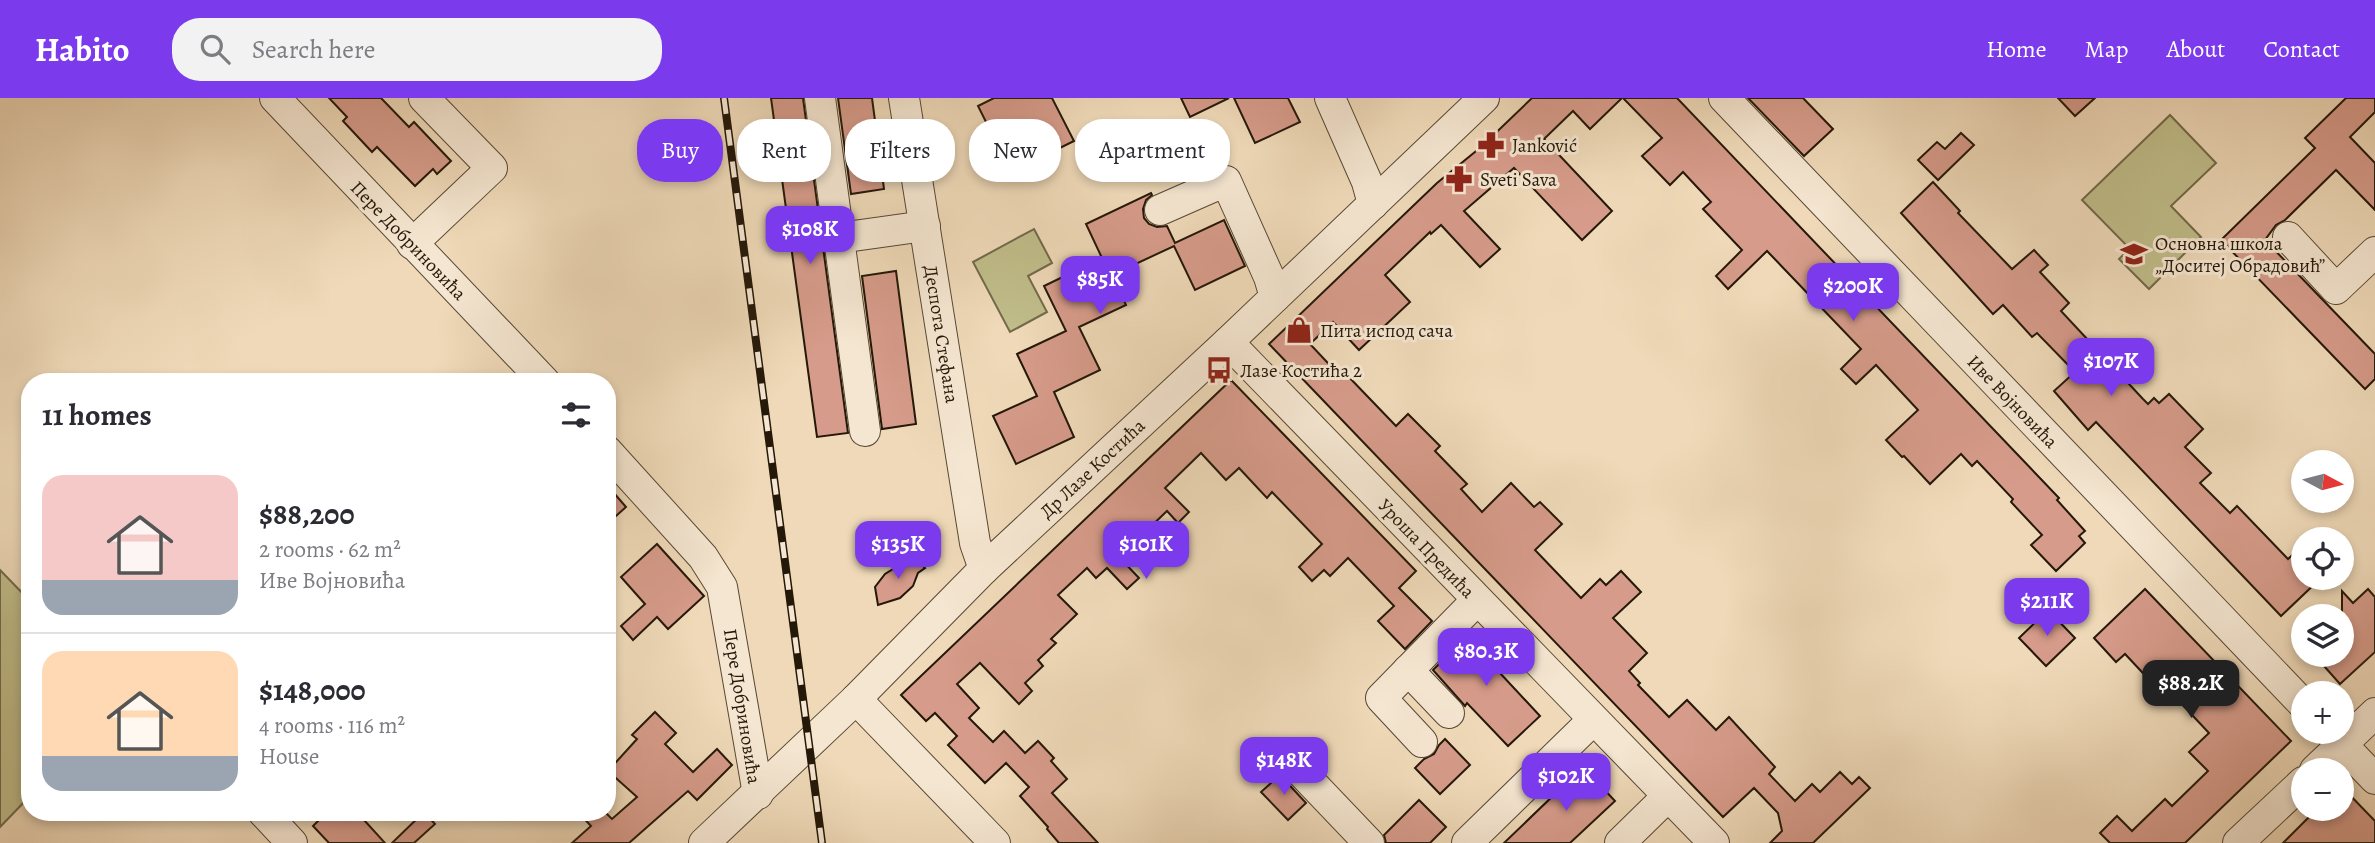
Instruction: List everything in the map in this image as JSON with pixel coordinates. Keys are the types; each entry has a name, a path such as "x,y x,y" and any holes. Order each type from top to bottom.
{"street":[{"name":"Пере Добриновића","path":"275,98 536,373"},
{"path":"412,243 492,168 424,98"},
{"path":"820,98 865,430"},
{"name":"Деспота Стефана","path":"904,98 975,543 984,569"},
{"path":"1330,98 1367,182 1373,204"},
{"name":"Др Лазе Костића","path":"704,843 856,699 984,569 1275,298 1484,98"},
{"name":"Иве Војновића","path":"1724,98 2291,691"},
{"path":"1160,210 1226,181 1269,277 1275,298"},
{"path":"839,238 925,226"},
{"path":"2288,237 2336,289 2375,252"},
{"name":"Уроша Предића","path":"1228,342 1714,843"},
{"name":"Пере Добриновића","path":"616,461 703,557 722,587 758,794"},
{"path":"1422,742 1381,698 1477,600"},
{"path":"1408,670 1449,713"},
{"path":"856,699 995,843"},
{"path":"2354,726 2375,713"},
{"path":"1467,843 1593,720"},
{"path":"2342,744 2375,779"},
{"path":"1284,754 1369,843"},
{"path":"2238,843 2291,793"},
{"path":"1620,843 1667,797"},
{"path":"271,821 292,843"}],"shaded area":[{"path":"2170,115 2216,163 2171,206 2201,237 2149,289 2119,259 2136,242 2129,248 2082,200"},
{"path":"1034,229 1052,263 1028,276 1047,312 1010,332 973,262"},
{"path":"0,570 21,592 21,805 0,827"}],"building":[{"path":"329,98 381,98 409,127 414,122 451,161 437,174 433,169 415,186 377,147 372,152 343,121 347,117"},
{"path":"771,98 803,98 806,119 774,119"},
{"path":"838,98 872,98 875,119 845,119 845,150"},
{"path":"994,98 1052,98 1074,141 1061,147 1061,119 984,119 978,106"},
{"path":"1181,98 1229,98 1190,117"},
{"path":"1234,98 1288,98 1300,122 1255,143"},
{"path":"1532,98 1622,98 1590,129 1573,111 1544,139 1612,211 1582,240 1514,168 1464,211 1500,249 1480,267 1441,225 1431,234 1430,232 1385,275 1410,302 1359,350 1333,322 1310,344 1341,377 1345,373 1396,426 1408,414 1440,446 1435,451 1467,484 1461,489 1482,512 1511,483 1534,507 1540,502 1562,524 1535,550 1581,598 1600,579 1606,585 1621,571 1641,592 1613,618 1647,653 1629,671 1640,683 1638,685 1669,717 1687,700 1716,730 1729,717 1775,767 1769,774 1795,801 1812,784 1820,792 1840,772 1852,784 1859,777 1870,788 1813,843 1770,843 1782,831 1778,813 1754,788 1723,817 1269,344 1437,183 1481,147"},
{"path":"1623,98 1677,98 2059,498 2057,500 2085,531 2079,536 2085,543 2056,571 2031,545 2042,535 2011,502 2013,499 1977,461 1972,466 1961,454 1930,484 1886,440 1918,410 1876,365 1856,384 1841,369 1861,349 1767,251 1728,289 1716,276 1742,250 1703,209 1711,202 1683,172 1670,185 1642,156 1662,138"},
{"path":"1748,98 1803,98 1833,129 1804,156"},
{"path":"2058,98 2095,98 2075,116"},
{"path":"2346,98 2375,98 2375,112 2350,137 2375,163 2375,210 2336,170 2285,220 2276,225 2265,240 2375,354 2375,379 2365,389 2221,240 2315,148 2305,138"},
{"path":"1961,133 1974,145 1938,180 1918,160 1937,142 1945,149"},
{"path":"782,182 814,182 848,433 817,437"},
{"path":"849,182 883,182 884,189 851,194"},
{"path":"1933,182 1960,211 1958,213 2012,269 2034,250 2048,265 2040,272 2069,303 2061,311 2148,404 2154,398 2159,403 2169,394 2203,429 2185,447 2211,473 2200,483 2230,513 2237,506 2288,559 2291,556 2291,590 2308,590 2281,616 2096,422 2088,430 2054,391 2075,372 2037,333 2032,337 2003,305 1993,314 1901,213"},
{"path":"1151,193 1143,209 1144,218 1149,224 1167,226 1175,243 1224,220 1245,266 1195,290 1174,246 1112,275 1126,305 1079,327 1100,370 1054,392 1074,437 1016,464 993,416 1037,396 1017,354 1066,331 1044,286 1102,258 1086,224"},
{"path":"896,271 916,424 882,429 862,276"},
{"path":"1231,380 1416,571 1399,588 1432,621 1405,649 1378,621 1394,606 1348,558 1330,576 1324,570 1312,581 1299,567 1322,544 1272,492 1267,498 1239,468 1226,480 1201,453 1165,488 1189,512 1178,523 1167,511 1119,557 1139,578 1127,589 1107,568 1096,578 1087,568 1058,595 1077,614 1051,639 1056,643 1038,660 1043,666 1025,683 1032,691 1019,704 980,663 957,684 979,708 969,718 993,742 1004,731 1025,753 1038,741 1054,758 1051,761 1067,779 1052,793 1098,843 1059,843 1020,796 1029,787 1006,763 985,783 948,745 957,736 935,713 926,721 901,695"},
{"path":"616,495 626,507 616,516"},
{"path":"657,544 704,596 668,629 657,617 633,640 621,626 645,604 621,577"},
{"path":"912,554 925,568 918,573 913,586 900,598 878,605 875,587 885,574"},
{"path":"2145,589 2291,741 2185,843 2110,843 2100,833 2117,816 2132,831 2165,799 2172,806 2208,771 2189,752 2209,733 2177,699 2172,704 2125,654 2116,662 2094,638"},
{"path":"2368,589 2375,597 2375,652 2343,681 2337,681 2325,667 2354,667 2354,604 2342,604 2342,591 2353,603"},
{"path":"2048,610 2075,638 2046,666 2019,638"},
{"path":"1472,631 1506,665 1499,672 1540,716 1508,746 1467,703 1465,706 1433,670"},
{"path":"655,712 676,733 665,744 693,772 717,749 732,765 697,800 688,791 629,843 572,843 591,826 586,821 616,821 616,815 637,797 616,778 616,762 637,739 632,735"},
{"path":"1445,739 1470,765 1440,794 1415,768 1434,754"},
{"path":"1583,767 1615,801 1570,843 1504,843"},
{"path":"1280,775 1306,803 1288,820 1261,792"},
{"path":"2354,799 2375,821 2375,843 2283,843 2305,821 2354,821"},
{"path":"1419,800 1446,827 1430,843 1386,843 1384,835"},
{"path":"318,821 365,821 385,843 329,843 313,826"},
{"path":"415,821 432,821 435,824 414,843 392,843"}],"railway":[{"path":"724,98 822,843"}],"place":[{"name":"Janković","path":"1491,145"},
{"name":"Sveti Sava","path":"1459,179"},
{"name":"Основна школа „Доситеј Обрадовић”","path":"2134,254"},
{"name":"Пита испод сача","path":"1299,330"},
{"name":"Лазе Костића 2","path":"1219,370"}]}
